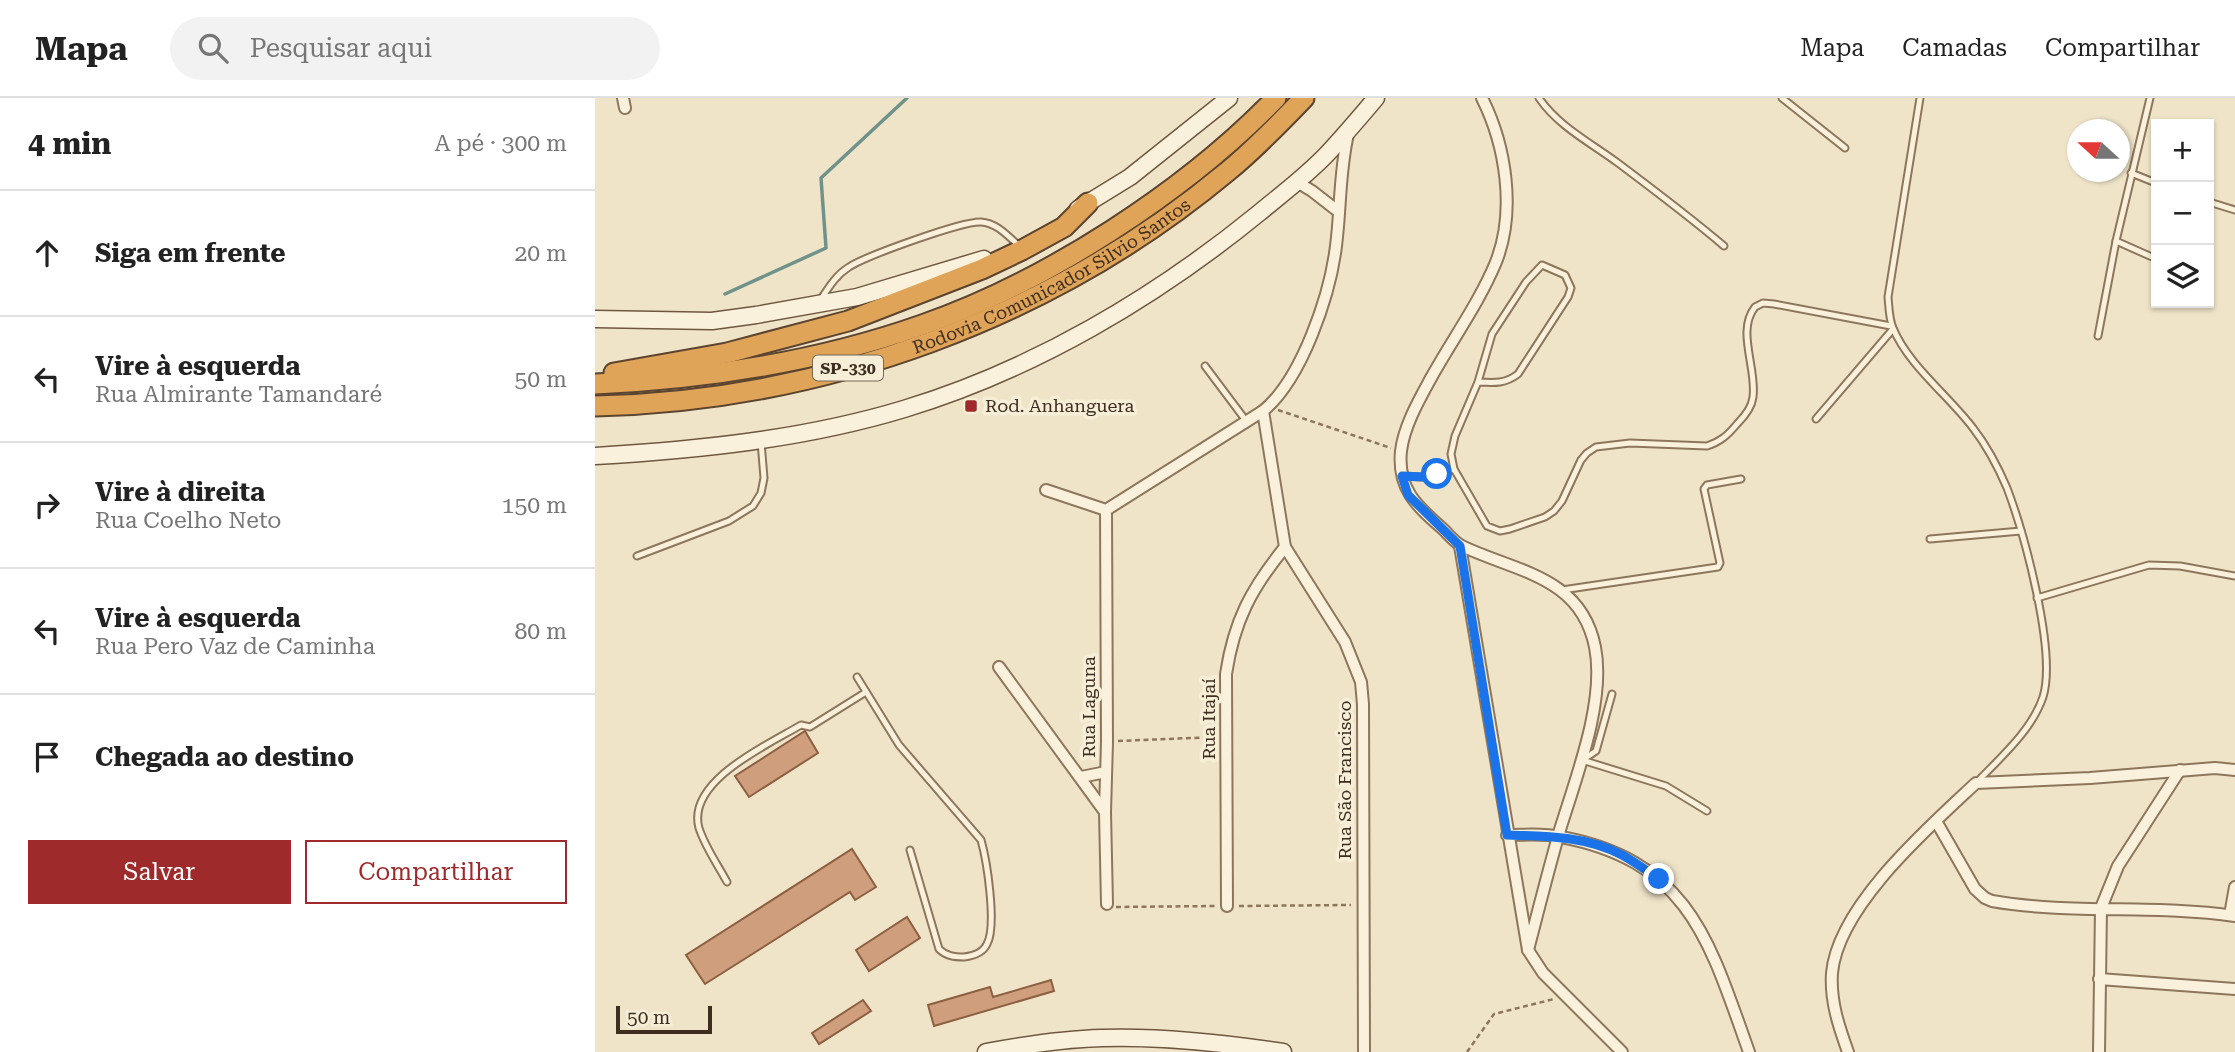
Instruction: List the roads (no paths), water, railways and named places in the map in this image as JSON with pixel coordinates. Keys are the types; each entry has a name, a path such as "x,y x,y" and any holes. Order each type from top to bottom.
{"highway":[{"name":"Rodovia Comunicador Silvio Santos","path":"595,384 674,380 774,364 923,325 980,301 1072,255 1151,203 1234,138 1276,98"},
{"name":"Rodovia Comunicador Silvio Santos","path":"595,406 638,405 716,397 796,382 859,366 932,342 992,318 1085,270 1170,215 1228,171 1304,98"},
{"path":"595,379 610,373 698,359 772,343 848,321 982,269 1022,250 1064,227 1088,203"}],"main road":[{"path":"595,319 712,321 857,297 977,262 1017,244 1130,177 1229,98"},
{"path":"595,456 761,439 864,419 904,409 974,384 1021,363 1157,289 1216,248 1326,156 1375,98"},
{"path":"994,1051 1099,1038 1282,1052"}],"street":[{"path":"1482,98 1499,139 1504,169 1506,204 1503,235 1485,286 1425,389 1408,427 1401,452 1402,476 1408,495 1460,546 1515,566 1562,590 1585,618 1595,648 1597,682 1588,736 1528,950"},
{"path":"1046,490 1106,510 1266,409 1304,354 1326,295 1336,247 1340,171 1349,130"},
{"path":"1297,182 1339,212"},
{"name":"Rua São Francisco","path":"1266,409 1285,547 1345,642 1361,681 1364,1052"},
{"name":"Rua Laguna","path":"1106,510 1107,904"},
{"path":"1460,546 1528,950 1542,973 1622,1052"},
{"name":"Rua Itajaí","path":"1227,906 1226,674 1236,625 1266,571 1285,547"},
{"path":"999,667 1105,812"},
{"path":"1848,1052 1837,1021 1833,999 1832,974 1838,947 1852,919 1875,887 1936,821 1976,783 2090,778 2215,768 2235,770"},
{"path":"2099,1052 2101,908 2118,866 2181,770"},
{"path":"1081,777 1106,772"},
{"path":"1936,821 1975,889 1985,898 2005,903 2232,916 2235,887"},
{"path":"1507,835 1558,836 1620,853 1659,879 1677,896 1716,958 1749,1052"},
{"path":"2099,979 2235,989"}],"lane":[{"path":"1539,98 1550,112 1574,132 1724,246"},
{"path":"1782,98 1845,148"},
{"path":"1920,98 1888,297 1892,327 1922,370 1974,429 1993,458 2021,531 2037,598 2045,652 2043,696 2033,717 2008,750 1976,783"},
{"path":"2098,337 2116,241 2150,98"},
{"path":"2131,173 2154,182"},
{"path":"2214,203 2235,210"},
{"path":"817,305 838,275 849,267 885,251 970,223 992,224 1017,244"},
{"path":"2116,241 2151,257"},
{"path":"1478,382 1502,383 1518,374 1568,297 1571,288 1565,275 1542,265 1536,269 1492,334 1478,382 1455,436 1451,454 1454,468 1487,526 1492,530 1510,530 1534,522 1554,511 1581,460 1596,447 1630,443 1707,446 1728,435 1741,421 1753,397 1748,321 1755,307 1763,303 1774,304 1892,327"},
{"path":"1817,419 1892,327"},
{"path":"1205,366 1247,422"},
{"path":"638,556 729,521 753,506 761,493 764,478 761,439"},
{"path":"1402,476 1423,477 1454,468"},
{"path":"1562,590 1718,567 1720,563 1705,489 1707,485 1741,479"},
{"path":"1930,539 2021,531"},
{"path":"2037,598 2149,565 2180,566 2235,576"},
{"path":"857,677 899,745 973,827 981,840 986,856 991,920 989,941 978,954 952,957 943,954 939,949 910,850"},
{"path":"727,882 699,826 698,813 711,786 722,773 762,748 801,725 810,727 866,692"},
{"path":"1581,760 1596,751 1612,694"},
{"path":"1581,760 1666,786 1707,811"}],"waterway":[{"path":"725,294 826,248 821,178 907,98"}],"place":[{"name":"Rod. Anhanguera","path":"971,406"}]}
